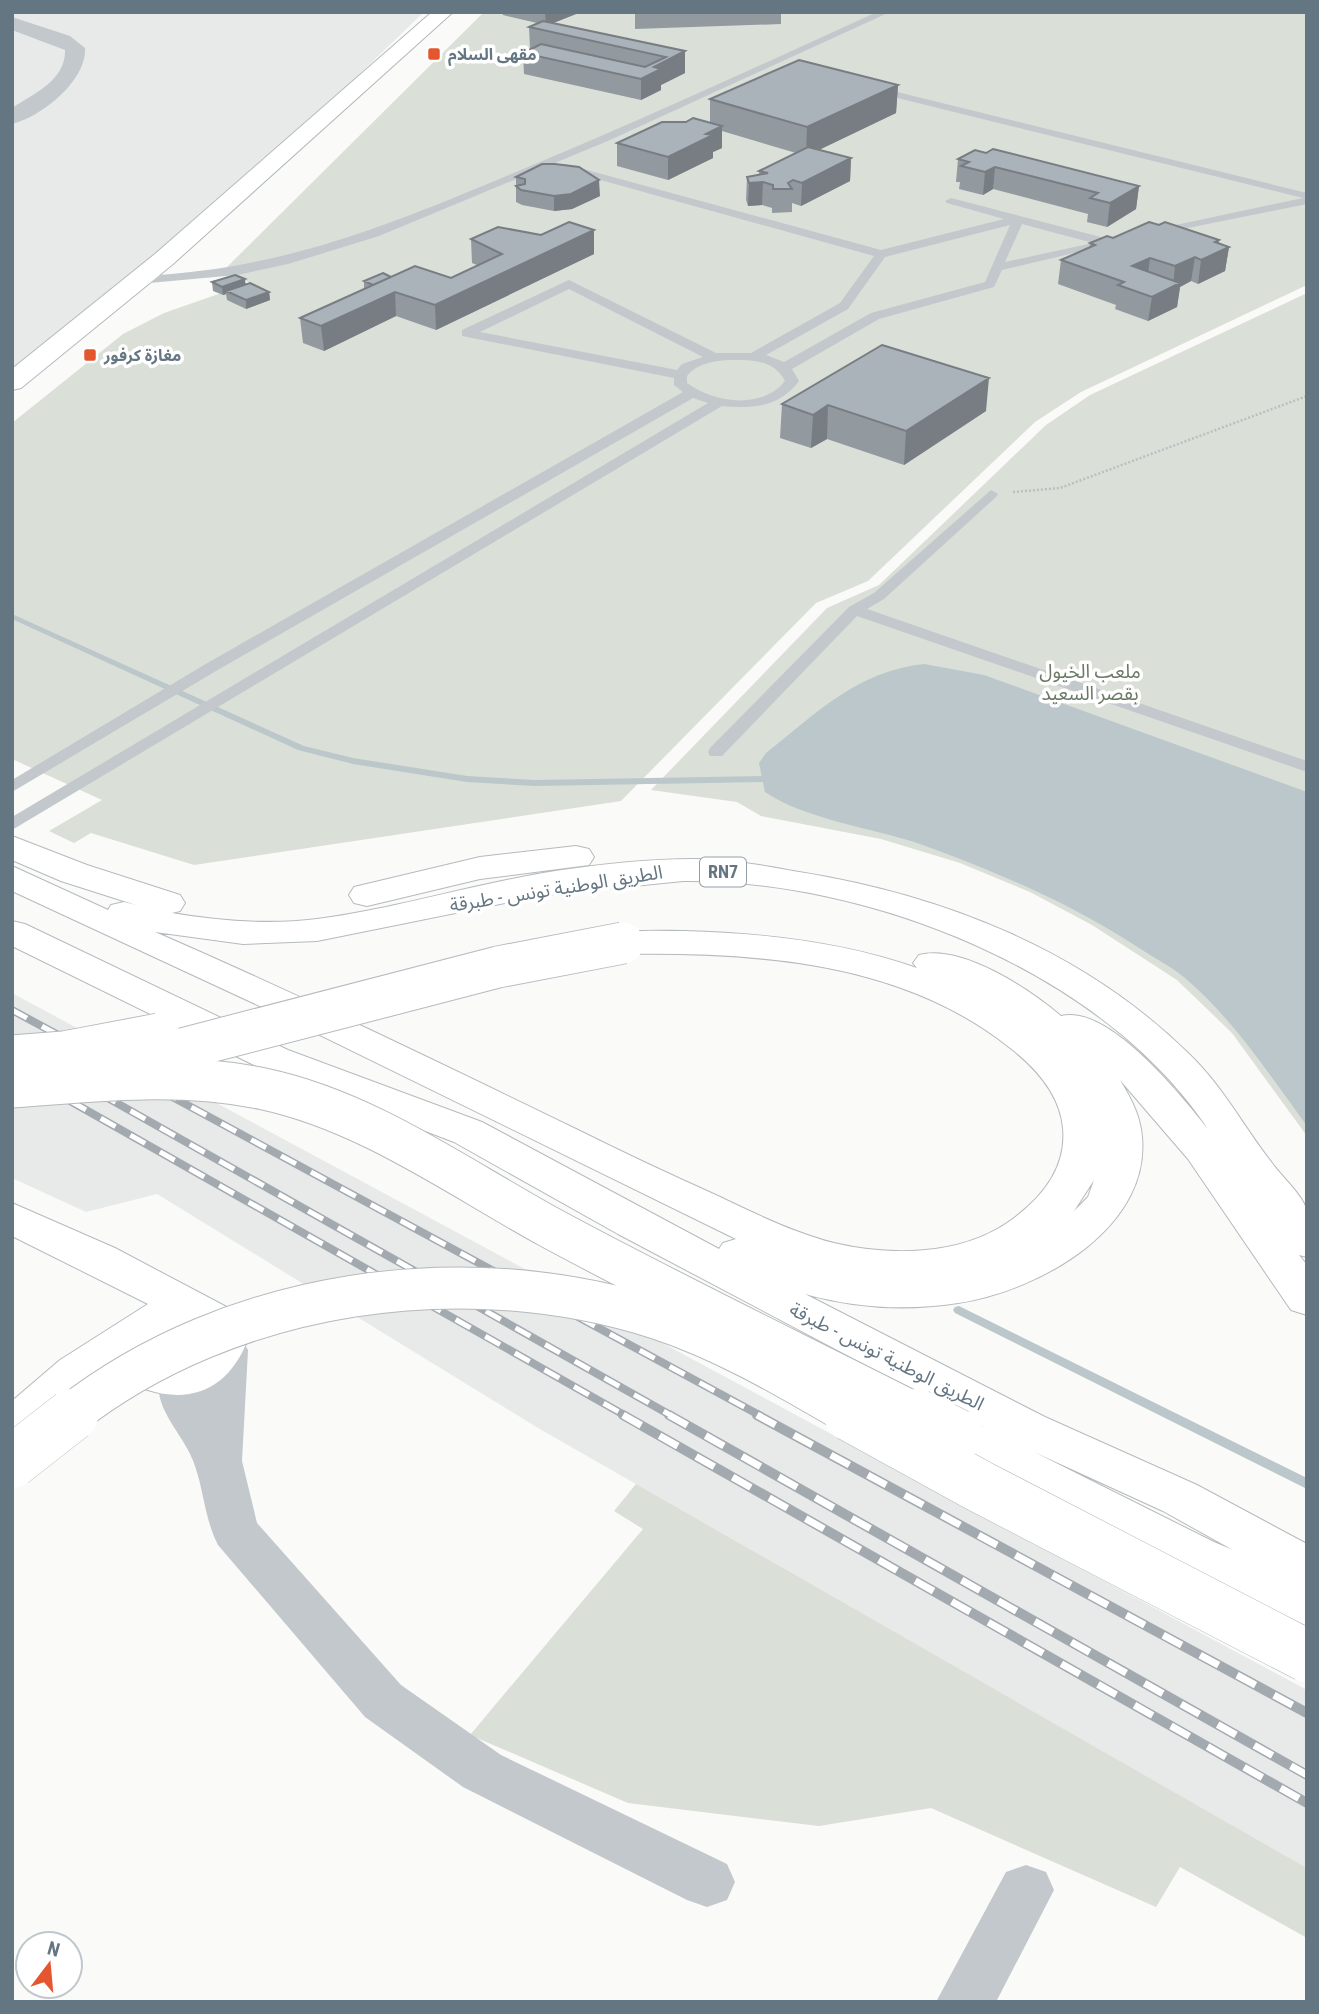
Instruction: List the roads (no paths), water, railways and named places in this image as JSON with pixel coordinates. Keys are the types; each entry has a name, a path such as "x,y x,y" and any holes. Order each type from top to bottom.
{"main road":[{"path":"12,382 138,281 444,12"},
{"path":"12,847 132,893 178,907 222,914 291,912 480,868 625,854 703,854 747,862 812,883"},
{"name":"الطريق الوطنية تونس - طبرقة","path":"12,877 166,924 226,934 266,935 317,930 621,874 685,870 812,883 864,892 929,912 995,939 1058,970 1111,1008 1164,1051 1219,1114 1251,1166 1307,1242"},
{"path":"12,877 76,911 329,1022 659,1186 770,1238 817,1254 889,1267 951,1261 1002,1246 1066,1194 1082,1158 1084,1121 1068,1087 1048,1061 986,1013 946,993 880,968 814,955 620,932 549,931 460,952 164,1033 64,1052 12,1056"},
{"path":"12,1086 162,1055 546,955 620,932 699,920 819,934 902,952 992,984 1082,1029 1118,1056 1179,1119 1307,1299"},
{"name":"الطريق الوطنية تونس - طبرقة","path":"12,932 274,1059 468,1132 633,1223 896,1361 1029,1430 1180,1498 1307,1568"},
{"path":"468,1132 614,1193 766,1268 856,1289 920,1292 988,1283 1040,1260 1072,1237 1105,1206 1122,1163 1121,1127 1111,1095 1091,1066 1066,1039 992,984"},
{"path":"12,1086 182,1078 225,1081 318,1106 419,1154 551,1228 957,1435 1197,1556 1307,1606"},
{"path":"12,1218 100,1259 195,1310 211,1315 222,1325 227,1337 225,1350 207,1368 151,1355 76,1372 12,1428"},
{"path":"100,1259 120,1289 151,1355"},
{"path":"12,1462 78,1406 123,1377 169,1354 253,1320 305,1304 357,1293 422,1285 479,1284 557,1292 660,1320 752,1360 930,1460 1307,1656"},
{"path":"12,1476 104,1399 151,1355 164,1314 195,1310"}],"street":[{"path":"12,23 63,40 75,47 78,58 72,74 12,118"},
{"path":"218,1461 225,1350"},
{"path":"151,1355 218,1461 236,1531 383,1701 482,1771 707,1882"},
{"path":"964,2002 1026,1889"}],"lane":[{"path":"138,281 187,280 297,260 389,229 550,163 885,12"},
{"path":"771,64 798,71"},
{"path":"865,87 1307,196"},
{"path":"550,163 881,254 1018,219"},
{"path":"951,201 1108,243"},
{"path":"1147,235 1307,201"},
{"path":"784,368 875,316 989,284 1018,219"},
{"path":"996,268 1121,240"},
{"path":"753,357 844,306 881,254"},
{"path":"680,375 467,333 569,284 714,357"},
{"path":"844,306 875,316"},
{"path":"714,357 753,357 784,368 792,381 788,390 776,398 756,403 718,403 690,394 681,385 680,375 687,367 714,357"},
{"path":"12,786 210,668 690,394"},
{"path":"12,825 718,403"},
{"path":"716,752 853,610 879,596 991,494"},
{"path":"853,610 1307,767"}],"waterway":[{"path":"12,616 301,748 353,761 467,779 535,783 763,779"},
{"path":"959,1310 1307,1484"}],"railway":[{"path":"12,1010 761,1416"},
{"path":"12,1044 672,1416"},
{"path":"12,1068 626,1416"},
{"path":"623,1415 1307,1803"},
{"path":"669,1415 1307,1775"},
{"path":"757,1415 1307,1713"}],"place":[{"name":"مقهى السلام","path":"434,54"},
{"name":"مغازة كرفور","path":"90,355"}],"park label":[{"name":"ملعب الخيول بقصر السعيد","path":"1090,682"}]}
